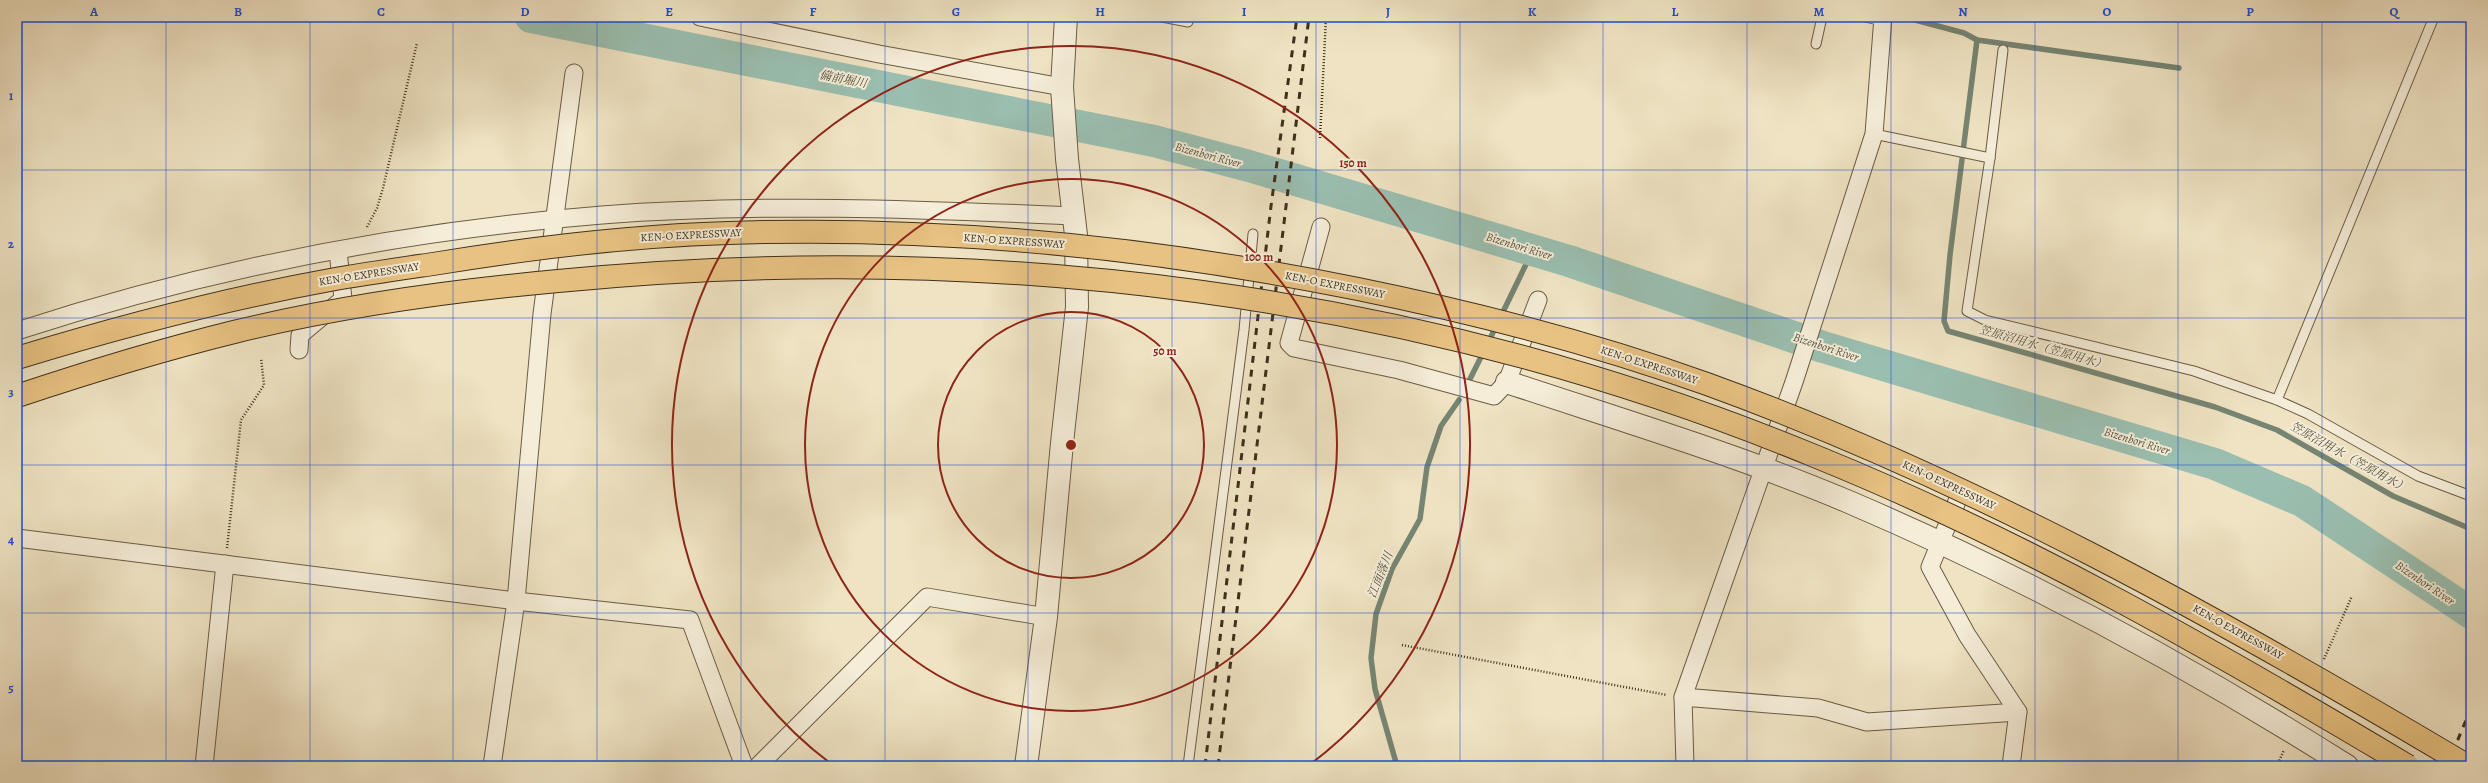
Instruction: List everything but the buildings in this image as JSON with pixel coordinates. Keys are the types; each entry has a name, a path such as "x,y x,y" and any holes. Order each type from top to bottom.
{"highway":[{"name":"KEN-O EXPRESSWAY","path":"17,358 77,340 240,298 329,280 513,251 621,239 728,233 932,235 1125,250 1223,264 1335,284 1498,320 1598,348 1698,381 1829,431 1951,485 2068,542 2192,607 2312,674 2468,766"},
{"path":"17,396 89,371 238,331 360,306 506,286 625,274 760,267 1012,271 1122,280 1216,293 1410,329 1512,354 1591,376 1702,413 1815,455 1940,510 2179,632 2408,766"}],"street":[{"path":"700,17 879,54 1063,89"},
{"path":"1026,766 1046,617 1062,443 1077,307 1075,216 1067,159 1063,89 1066,17"},
{"path":"1685,766 1683,697 1795,377 1874,134 1883,19"},
{"path":"492,766 516,601 542,322 574,74"},
{"path":"17,331 122,299 229,273 364,246 445,233 556,220 690,210 835,208 1075,216"},
{"path":"1321,227 1289,342 1294,348 1399,370 1494,396 1507,382 1538,300"},
{"path":"299,350 300,335 343,298 338,251"},
{"path":"1507,382 1762,469 1847,501 1940,542 2122,635 2292,731 2347,766"},
{"path":"1958,499 1930,567 1967,635 2018,712 2011,766"},
{"path":"17,538 516,601 690,620 744,766"},
{"path":"204,766 225,564"},
{"path":"758,766 927,597 1046,617"},
{"path":"1683,697 1818,708 1867,722 2018,712"}],"lane":[{"path":"1162,17 1188,22"},
{"path":"1816,44 1822,17"},
{"path":"1865,17 1883,19"},
{"path":"2277,400 2434,17"},
{"path":"2003,50 1990,158 1967,311 1985,320 2194,371 2277,400 2308,414 2418,476 2471,496"},
{"path":"1874,134 1990,158"},
{"path":"1188,766 1244,330 1253,234"}],"path":[{"path":"1320,138 1326,17"},
{"path":"364,246 364,232 377,208 383,188 417,43"},
{"path":"225,564 241,420 264,385 261,358"},
{"path":"1402,645 1648,692 1683,697"}],"waterway":[{"name":"Bizenbori River","path":"531,17 1154,141 1249,166 1569,261 1823,347 2215,464 2302,501 2471,613"},
{"path":"1904,17 1964,33 1977,40 2179,68"},
{"name":"笠原沼用水（笠原用水）","path":"1977,40 1950,255 1944,321 1948,331 2215,407 2277,430 2393,496 2471,529"},
{"name":"江面落川","path":"1501,316 1532,252"},
{"name":"江面落川","path":"1488,343 1496,326"},
{"name":"江面落川","path":"1469,381 1484,351"},
{"name":"江面落川","path":"1397,766 1375,689 1371,658 1376,614 1392,569 1420,519 1427,467 1441,426 1459,400"}],"railway":[{"path":"1205,766 1271,206 1297,17"},
{"path":"1218,766 1309,17"},
{"path":"2447,766 2471,708"},
{"path":"2462,766 2471,744"}],"water label":[{"name":"備前堀川","path":"843,79"}]}
